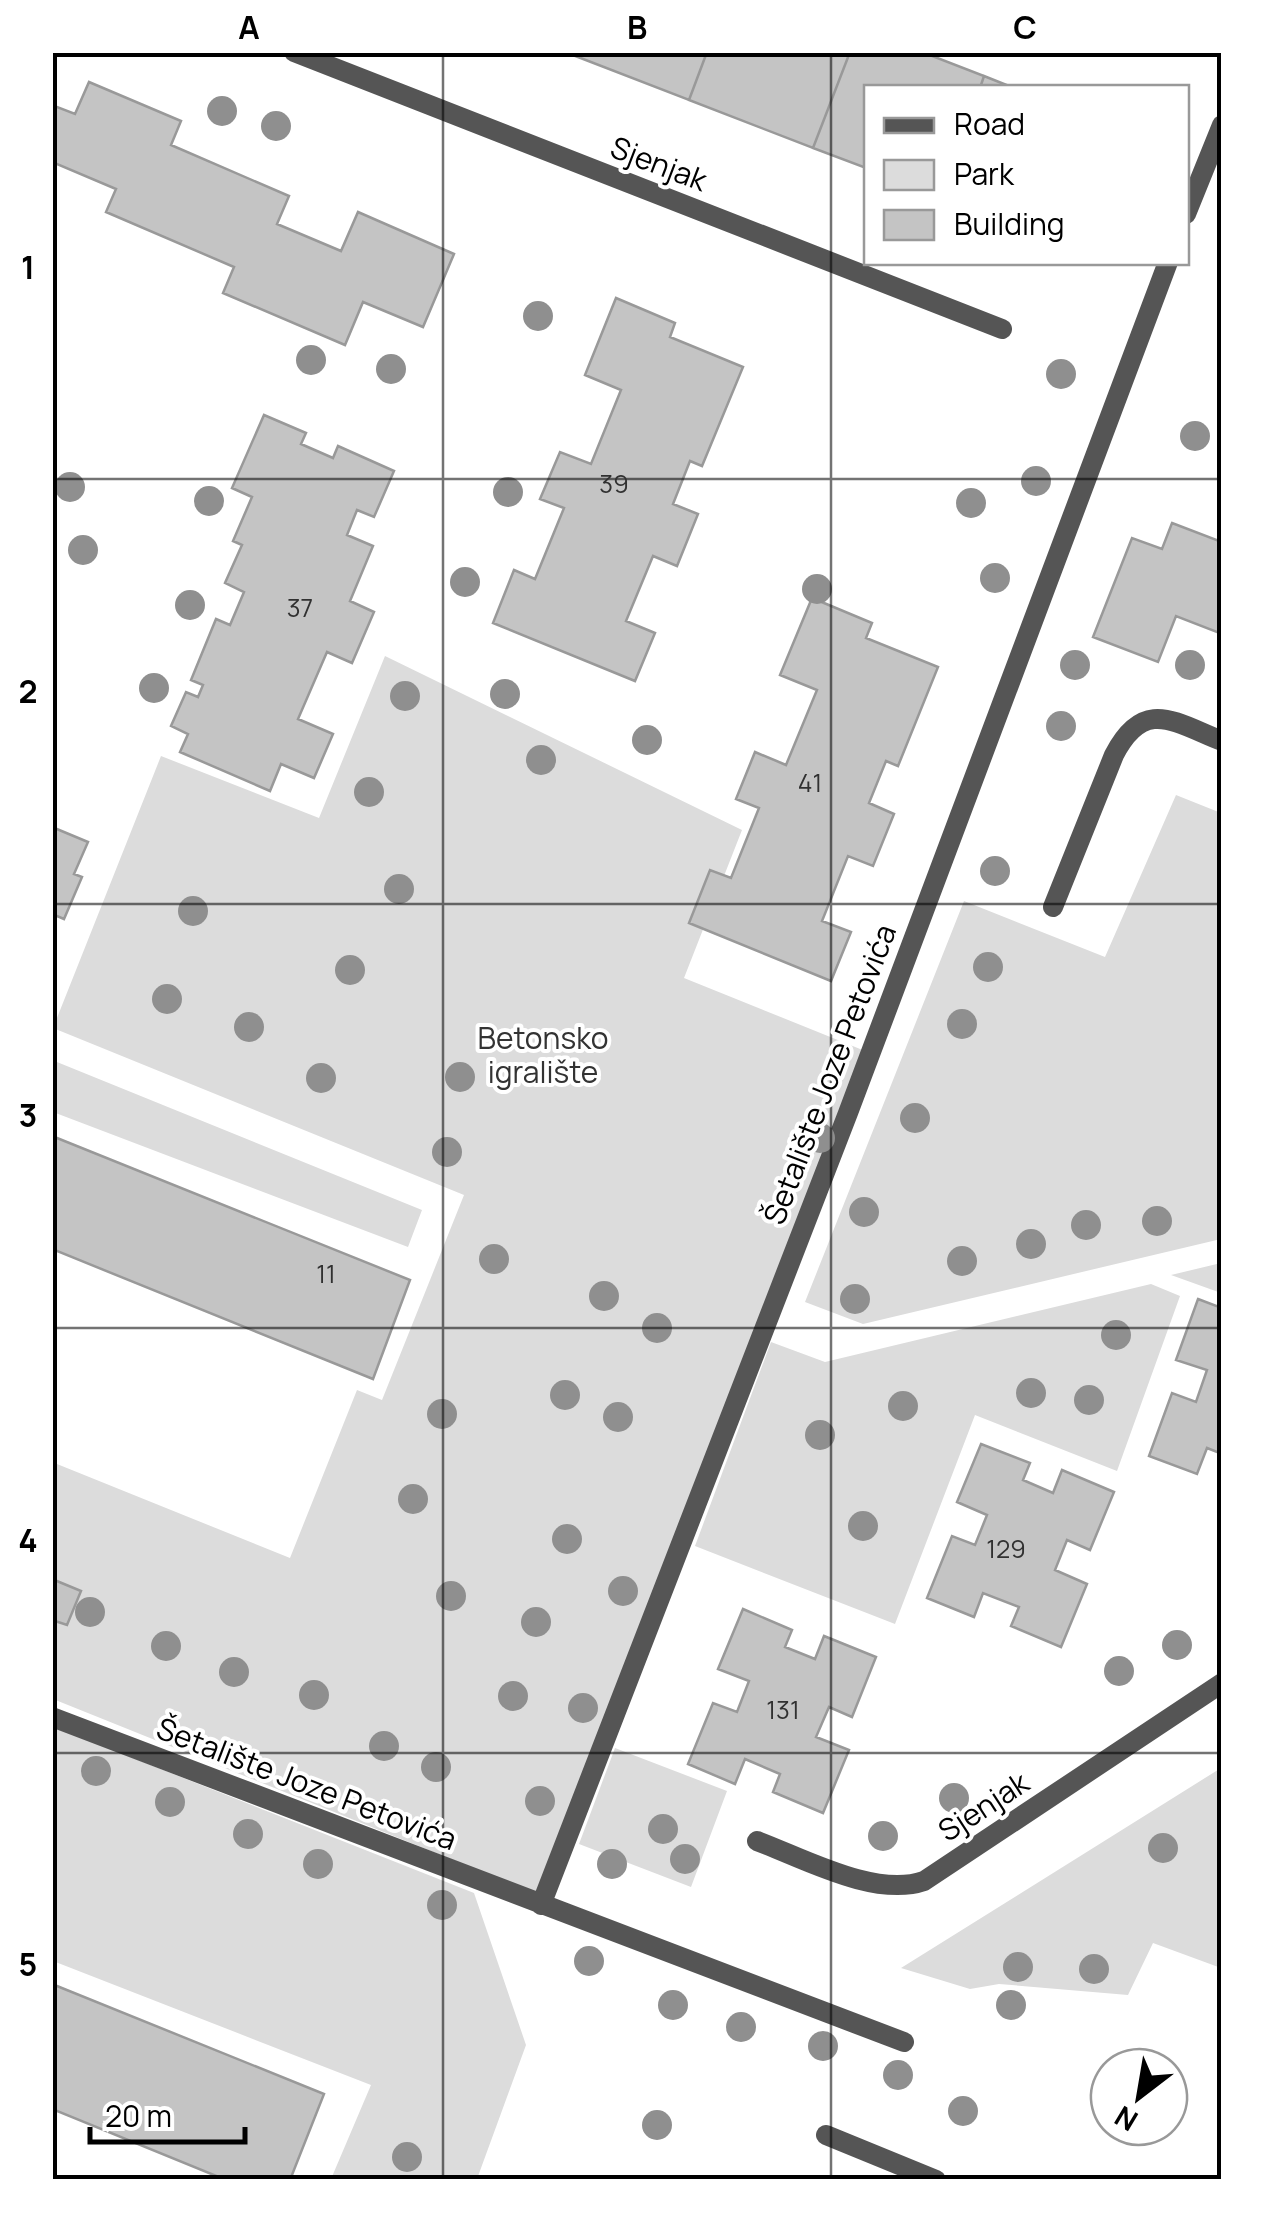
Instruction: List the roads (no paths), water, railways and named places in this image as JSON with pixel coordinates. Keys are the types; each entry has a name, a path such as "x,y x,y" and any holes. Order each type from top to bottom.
{"street":[{"name":"Sjenjak","path":"294,52 1002,329"},
{"path":"1189,207 1222,125"},
{"name":"Šetalište Joze Petovića","path":"540,1905 854,1097 1167,265"},
{"path":"1054,907 1114,754 1137,722 1151,718 1168,720 1222,741"},
{"name":"Sjenjak","path":"757,1841 857,1879 907,1887 924,1881 1222,1683"},
{"name":"Šetalište Joze Petovića","path":"52,1718 904,2042"},
{"path":"826,2135 936,2180"}],"park label":[{"name":"Betonsko igralište","path":"543,1054"}]}
